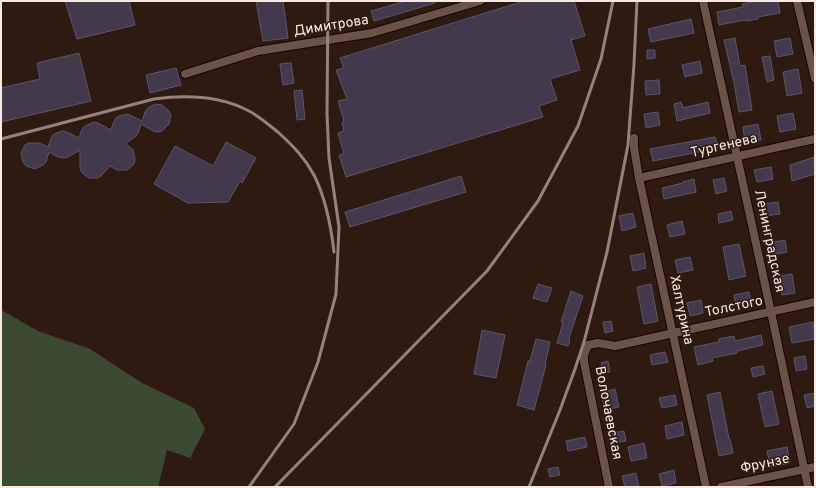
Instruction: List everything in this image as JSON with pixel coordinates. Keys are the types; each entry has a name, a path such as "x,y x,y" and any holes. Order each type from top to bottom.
{"street":[{"name":"Димитрова","path":"185,74 258,51 372,33 480,1"},
{"name":"Ленинградская","path":"703,1 808,487"},
{"path":"797,1 815,78"},
{"name":"Халтурина","path":"634,138 634,148 639,178 706,487"},
{"name":"Тургенева","path":"639,178 815,139"},
{"name":"Толстого","path":"588,345 598,343 615,346 815,302"},
{"name":"Волочаевская","path":"588,345 584,356 584,362 609,487"},
{"name":"Фрунзе","path":"721,487 815,467"}],"green space":[{"path":"1,310 38,331 90,349 142,383 194,408 205,429 190,458 167,450 158,487 1,487"}],"building":[{"path":"65,1 129,1 135,25 77,39"},
{"path":"256,1 283,1 288,38 263,41"},
{"path":"406,1 434,1 435,3 374,21 371,11"},
{"path":"524,1 574,1 585,36 571,40 580,70 550,79 557,100 539,106 543,117 346,177 339,155 344,154 338,133 344,131 342,122 344,121 338,101 347,99 336,70 344,68 340,58"},
{"path":"756,1 778,1 780,13 758,17 758,19 719,25 717,12 743,7 742,4"},
{"path":"691,19 694,33 651,42 648,29"},
{"path":"735,38 740,66 745,65 752,110 739,112 724,40"},
{"path":"790,38 793,54 777,57 774,41"},
{"path":"647,50 655,50 655,58 647,59"},
{"path":"79,53 91,101 1,122 1,88 40,79 37,63"},
{"path":"770,56 774,80 767,82 762,57"},
{"path":"700,61 702,73 685,77 682,65"},
{"path":"291,63 294,83 283,85 280,64"},
{"path":"176,68 181,85 150,93 146,75"},
{"path":"798,69 802,93 787,96 783,72"},
{"path":"659,80 660,94 646,95 645,81"},
{"path":"302,90 305,119 297,120 294,91"},
{"path":"681,102 683,108 708,102 710,113 677,121 674,104"},
{"path":"155,104 162,105 169,111 171,115 169,124 162,131 158,132 153,131 141,124 138,134 126,143 133,150 135,159 134,164 127,170 117,170 110,166 98,178 89,178 82,173 80,168 80,150 68,157 63,158 49,152 46,162 35,169 26,166 23,162 21,153 25,145 29,143 39,143 48,147 54,134 62,131 79,138 82,129 94,122 111,130 117,117 126,114 142,121 148,108"},
{"path":"658,112 660,125 646,128 644,114"},
{"path":"793,113 796,129 780,132 777,116"},
{"path":"758,124 761,140 745,142 743,127"},
{"path":"715,137 718,148 653,161 650,149"},
{"path":"226,142 256,158 242,183 240,181 228,202 188,203 154,184 175,146 213,166"},
{"path":"815,157 815,174 792,181 790,165"},
{"path":"771,167 773,179 757,182 754,170"},
{"path":"461,176 466,192 350,227 345,212"},
{"path":"724,178 727,191 716,194 713,180"},
{"path":"694,179 696,192 664,199 662,188"},
{"path":"778,202 780,214 765,216 763,204"},
{"path":"731,211 733,220 719,223 718,214"},
{"path":"633,213 636,227 622,231 619,216"},
{"path":"682,221 685,234 670,237 667,225"},
{"path":"785,240 787,252 773,255 770,243"},
{"path":"739,244 746,276 729,280 723,247"},
{"path":"644,253 646,268 633,271 630,256"},
{"path":"690,257 693,270 678,273 675,260"},
{"path":"792,274 795,293 782,295 779,276"},
{"path":"538,284 552,288 547,302 533,298"},
{"path":"651,284 658,321 644,324 637,287"},
{"path":"571,291 583,296 569,338 568,346 557,343 563,323 561,322"},
{"path":"749,292 751,302 736,305 734,295"},
{"path":"701,300 703,313 690,316 687,303"},
{"path":"611,321 613,331 605,333 603,322"},
{"path":"813,322 815,339 792,343 789,327"},
{"path":"482,330 505,335 496,378 474,374"},
{"path":"761,335 763,345 737,351 737,353 712,358 713,361 698,365 694,347 719,342 719,339 734,336 735,341"},
{"path":"536,339 550,342 546,365 534,410 517,405 528,361 530,361"},
{"path":"665,352 668,362 652,365 650,355"},
{"path":"805,356 807,369 796,371 794,358"},
{"path":"608,361 610,372 603,373 601,363"},
{"path":"763,366 765,374 753,377 751,368"},
{"path":"615,389 619,407 605,410 601,393"},
{"path":"772,391 779,424 765,427 758,394"},
{"path":"720,392 733,453 719,456 707,395"},
{"path":"815,393 815,406 807,408 804,395"},
{"path":"675,395 677,405 662,408 659,398"},
{"path":"682,422 684,435 667,439 665,426"},
{"path":"624,431 626,441 613,443 612,433"},
{"path":"585,437 587,447 568,451 566,441"},
{"path":"644,443 647,458 631,461 628,447"},
{"path":"787,447 790,463 771,467 767,451"},
{"path":"558,467 560,475 550,477 548,469"},
{"path":"674,470 676,483 662,486 659,474"},
{"path":"636,473 639,487 625,487 622,476"}],"railway":[{"path":"249,487 294,424 318,362 336,294 339,227 329,158 327,114 328,1"},
{"path":"275,487 487,271 538,201 578,126 601,59 613,1"},
{"path":"529,487 560,410 584,342 607,252 628,145 637,1"},
{"path":"1,139 154,99 189,97 213,99 236,105 263,120 279,133 307,163 314,175 325,203 330,223 334,252"}]}
